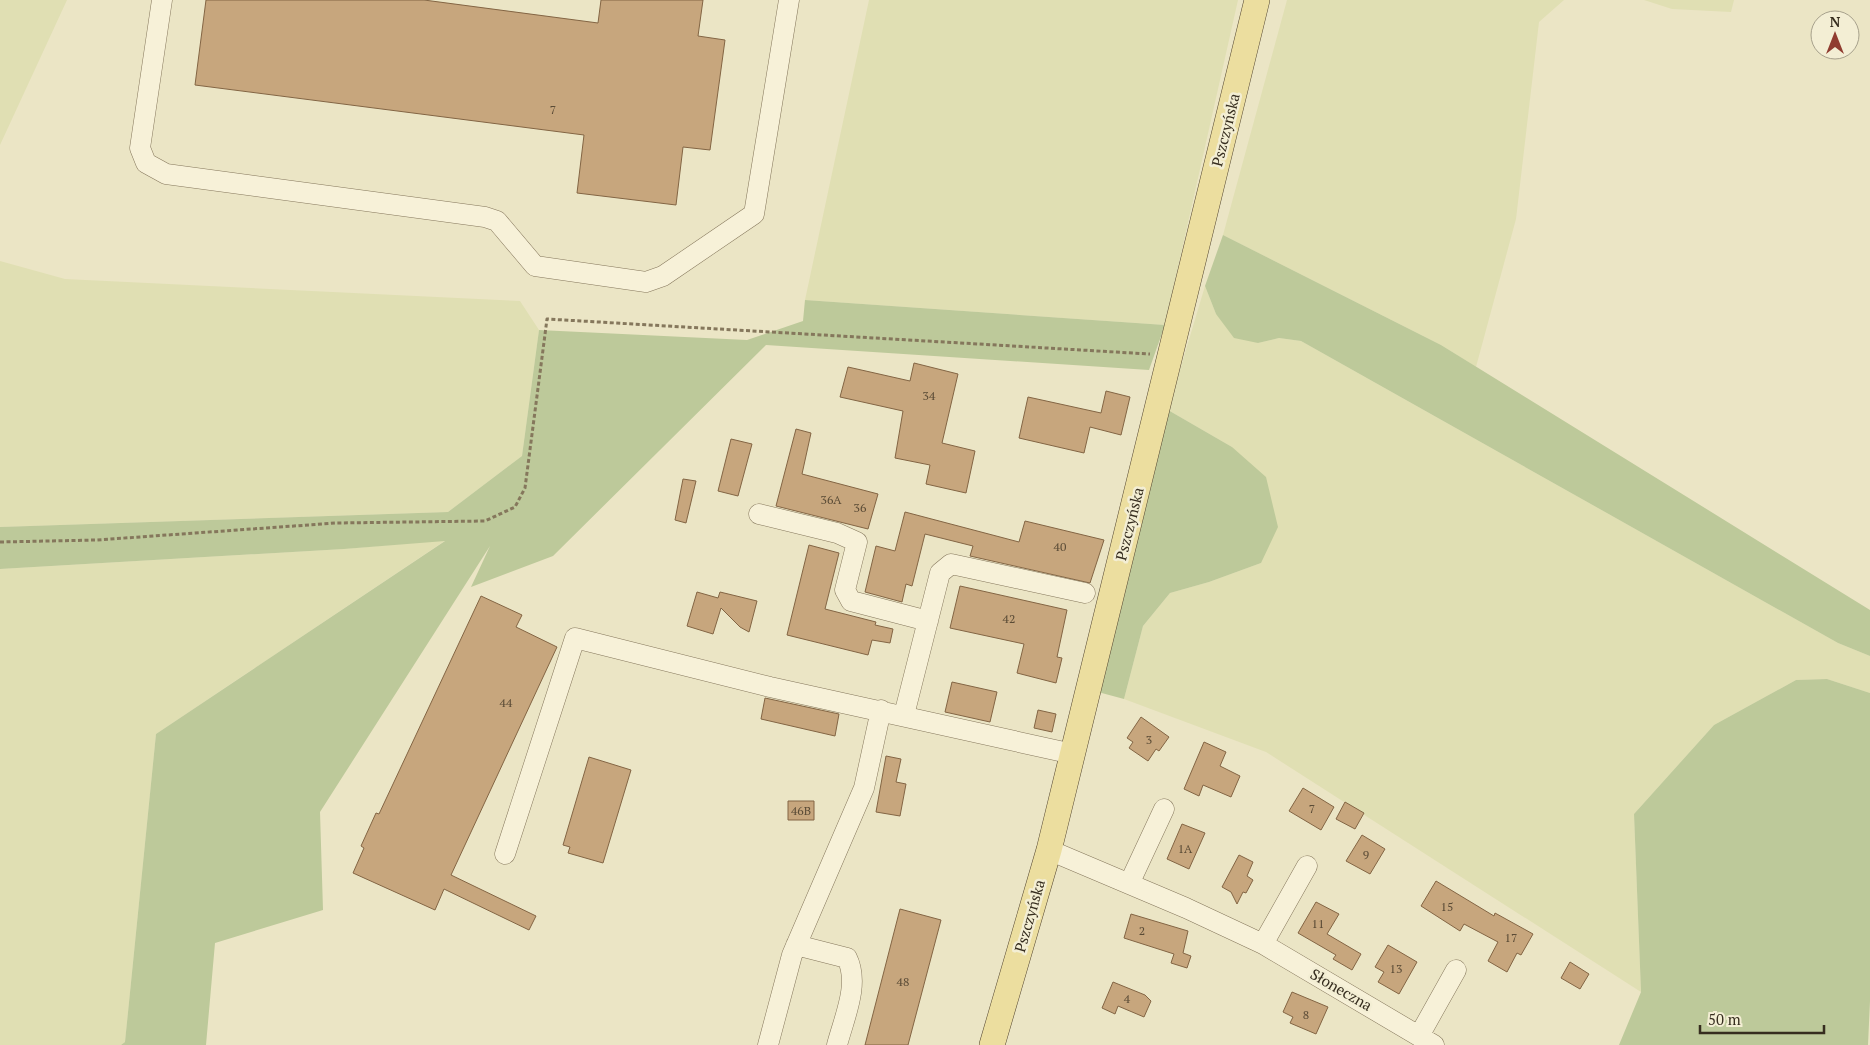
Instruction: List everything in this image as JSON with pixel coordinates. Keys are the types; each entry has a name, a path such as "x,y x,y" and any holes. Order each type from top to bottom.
{"main road":[{"name":"Pszczyńska","path":"992,1045 1049,850 1257,0"}],"street":[{"path":"162,0 140,148 146,163 166,174 485,217 497,221 535,266 646,282 663,276 754,214 789,0"},
{"path":"759,514 837,533 857,542 844,590 850,601 928,620"},
{"path":"904,715 940,573 951,564 1085,593"},
{"path":"505,854 574,638 770,687 904,715 1073,754"},
{"path":"768,1045 796,945 864,788 881,710"},
{"path":"1129,884 1164,809"},
{"name":"Słoneczna","path":"1049,850 1263,944 1426,1040 1456,970"},
{"path":"1263,944 1307,866"},
{"path":"796,945 847,958 852,969 852,986 837,1045"}],"path":[{"path":"0,542 97,540 336,523 486,521 515,507 525,488 547,319 1171,355"}],"green space":[{"path":"0,0 67,0 0,145"},
{"path":"869,0 1238,0 1165,325 805,300"},
{"path":"1287,0 1564,0 1539,22 1516,219 1476,367 1441,345 1223,235"},
{"path":"1644,0 1734,0 1731,12 1672,9"},
{"path":"1223,235 1441,345 1870,610 1870,656 1838,643 1301,341 1279,338 1258,343 1234,338 1216,314 1205,286"},
{"path":"0,261 65,279 520,301 539,330 522,456 448,512 0,527"},
{"path":"1205,286 1216,314 1258,343 1279,338 1301,341 1838,643 1870,656 1870,693 1827,679 1796,680 1714,725 1634,814 1641,992 1266,752 1124,699 1143,626 1170,593 1209,582 1261,563 1232,447 1168,410"},
{"path":"805,300 1165,325 1149,370 766,345 553,556 471,587 490,546 320,812 323,910 215,943 206,1045 121,1045 125,1042 156,734 445,541 344,549 0,569 0,527 448,512 522,456 539,330 747,340 803,321"},
{"path":"1168,410 1232,447 1266,477 1278,527 1261,563 1209,582 1170,593 1143,626 1124,699 1098,692"},
{"path":"446,540 156,734 125,1042 121,1045 0,1045 0,569 344,549"},
{"path":"1827,679 1870,693 1870,1001 1868,1045 1619,1045 1641,992 1634,814 1714,725 1796,680"}],"building":[{"path":"206,0 424,0 598,23 601,0 703,0 698,36 725,40 710,150 683,147 676,205 577,193 584,135 195,85"},
{"path":"914,363 958,374 942,443 975,451 966,493 926,484 930,465 895,458 903,411 840,397 848,367 910,381"},
{"path":"1106,391 1130,397 1121,435 1090,427 1084,453 1019,438 1028,397 1101,413"},
{"path":"796,429 811,433 802,474 878,494 868,529 776,506"},
{"path":"731,439 752,444 738,496 718,491"},
{"path":"683,479 696,481 686,523 675,520"},
{"path":"905,512 1019,542 1025,521 1104,540 1090,583 970,556 973,546 925,534 912,586 906,584 902,602 865,592 876,546 895,551"},
{"path":"809,545 839,553 825,609 876,622 875,625 893,629 890,643 872,640 868,655 787,635"},
{"path":"960,586 1067,610 1057,657 1062,658 1056,683 1017,673 1024,644 950,628"},
{"path":"697,592 718,598 720,592 757,601 749,632 740,627 721,608 713,634 687,626"},
{"path":"481,596 522,615 516,627 557,647 451,875 536,916 529,930 444,889 435,910 353,873 364,848 361,846 376,813 379,814"},
{"path":"952,682 997,692 990,722 945,712"},
{"path":"765,698 839,714 835,736 761,719"},
{"path":"1038,710 1056,714 1052,732 1034,728"},
{"path":"1141,717 1169,737 1159,751 1156,749 1148,761 1129,748 1133,742 1127,738"},
{"path":"1204,742 1226,752 1220,766 1240,776 1231,797 1203,785 1199,796 1184,789"},
{"path":"886,756 901,759 896,782 906,784 900,816 876,812"},
{"path":"589,757 631,770 603,863 568,853 570,847 563,845"},
{"path":"1303,788 1334,807 1321,830 1289,811"},
{"path":"788,801 814,801 814,820 788,820"},
{"path":"1345,802 1364,813 1355,829 1336,819"},
{"path":"1182,824 1205,833 1189,869 1167,859"},
{"path":"1362,835 1385,849 1370,874 1346,861"},
{"path":"1239,855 1253,862 1247,876 1253,880 1246,893 1243,892 1237,904 1231,892 1222,887"},
{"path":"1436,881 1494,916 1495,913 1533,934 1521,955 1517,953 1507,972 1488,961 1498,942 1464,924 1460,931 1421,906"},
{"path":"1316,902 1339,914 1327,934 1361,954 1352,970 1333,959 1336,955 1298,933"},
{"path":"900,909 941,920 908,1045 865,1045"},
{"path":"1131,914 1188,931 1183,953 1191,956 1187,968 1171,963 1174,954 1124,938"},
{"path":"1388,945 1417,962 1399,994 1378,982 1384,972 1375,967"},
{"path":"1570,962 1589,974 1580,989 1561,978"},
{"path":"1113,982 1145,995 1151,1001 1144,1017 1118,1006 1115,1014 1102,1008"},
{"path":"1292,992 1328,1007 1316,1034 1290,1023 1293,1017 1283,1012"}]}
